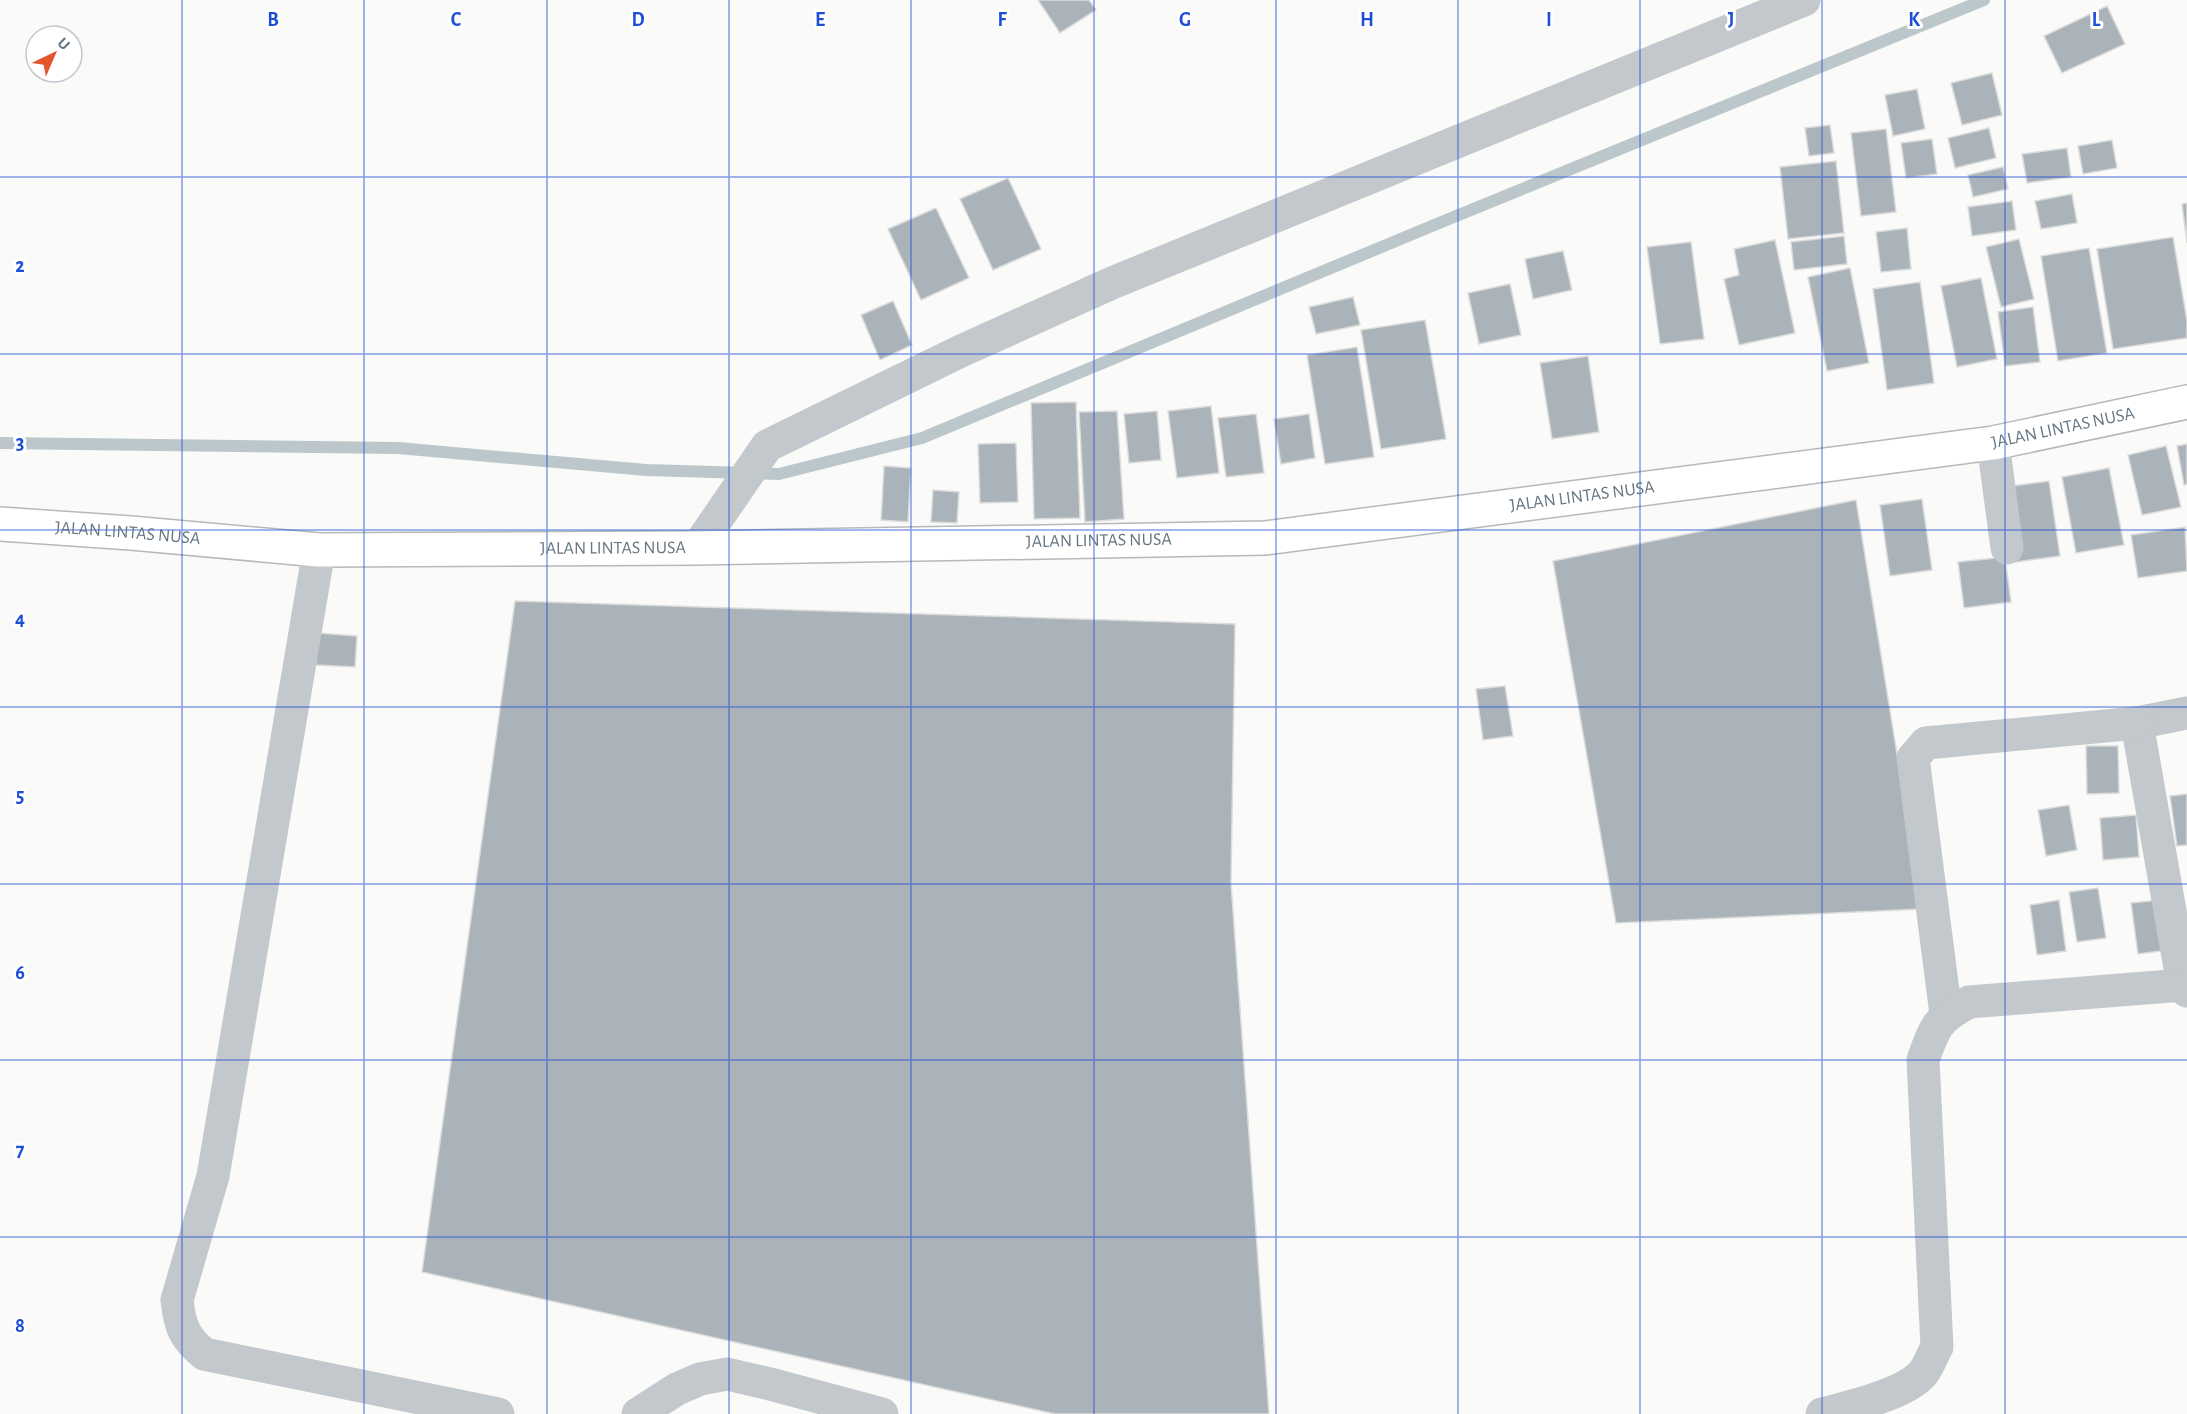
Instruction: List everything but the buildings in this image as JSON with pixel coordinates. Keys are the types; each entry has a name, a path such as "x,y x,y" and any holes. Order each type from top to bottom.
{"highway":[{"name":"JALAN LINTAS NUSA","path":"0,524 319,550 697,548 1265,538 1993,443 2187,402"}],"street":[{"path":"697,548 767,446 961,351 1112,283 1804,0"},
{"path":"1993,443 2007,548"},
{"path":"319,550 213,1176 177,1300 179,1320 188,1340 204,1354 498,1414"},
{"path":"1946,1014 1913,758 1919,750 1926,742 2137,723 2187,713"},
{"path":"1822,1414 1855,1406 1906,1387 1923,1373 1936,1347 1923,1060 1932,1033 1946,1014 1969,1002 2185,988 2137,723"},
{"path":"638,1414 677,1389 700,1379 727,1374 882,1414"}],"waterway":[{"path":"0,443 398,448 646,470 779,474 922,438 1984,0"}]}
